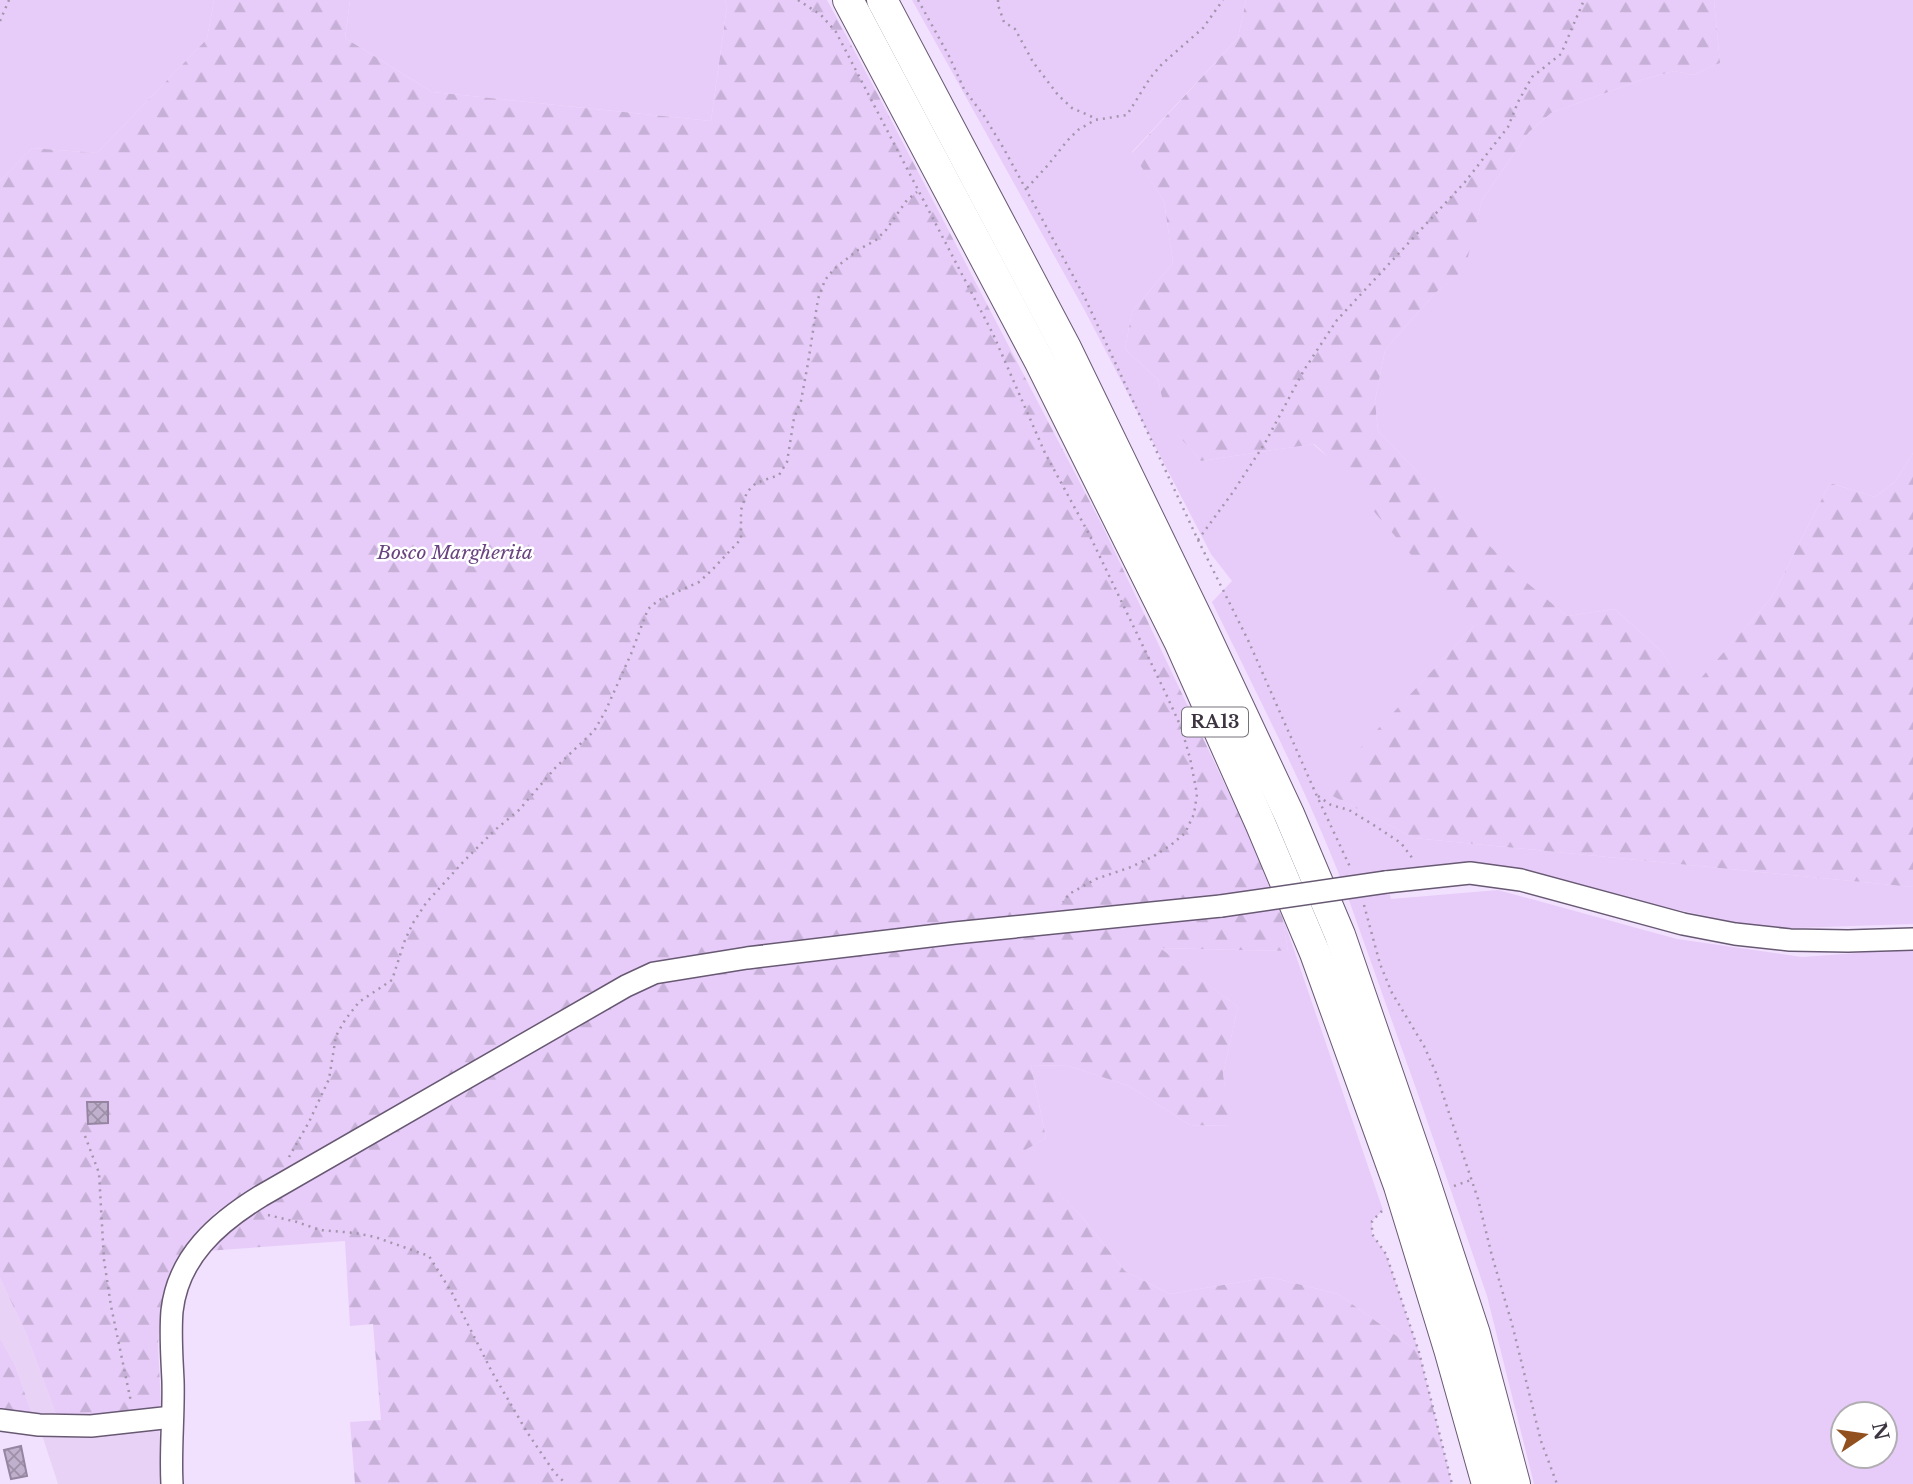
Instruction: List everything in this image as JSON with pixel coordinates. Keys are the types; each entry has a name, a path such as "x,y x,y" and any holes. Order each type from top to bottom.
{"highway":[{"name":"RA13","path":"848,0 1052,387 1179,641 1261,825 1315,953 1399,1186 1487,1484"},
{"name":"RA13","path":"882,0 1066,348 1289,814 1340,935 1422,1173 1475,1334 1515,1484"}],"street":[{"path":"172,1484 173,1307 181,1275 206,1237 241,1209 284,1183 605,998 654,973 817,949 1221,906 1470,873 1521,880 1683,924 1735,934 1802,940 1913,939"},
{"path":"0,1420 39,1425 92,1426 172,1418"}],"path":[{"path":"0,21 9,0"},
{"path":"798,0 821,15 835,32 992,334 1045,453 1089,534 1181,727 1197,794 1194,814 1185,833 1154,856 1096,879 1069,894 1047,924"},
{"path":"998,0 1004,22 1015,29 1032,62 1058,95 1072,108 1099,119"},
{"path":"1026,188 1079,130 1099,119 1127,115 1150,78 1203,28 1223,0"},
{"path":"1198,540 1265,443 1304,370 1337,320 1465,182 1508,127 1532,77 1561,54 1584,0"},
{"path":"284,1183 282,1172 329,1079 336,1036 359,1002 392,980 413,923 426,903 495,830 519,810 556,766 594,731 606,712 648,609 659,600 699,582 741,539 741,510 747,492 756,483 779,475 787,462 794,418 801,401 818,299 825,281 834,268 876,240 907,200 917,192"},
{"path":"1316,794 1331,805 1349,810 1401,844 1427,877"},
{"path":"85,1136 99,1172 104,1260 136,1422"},
{"path":"1454,1186 1471,1180"},
{"path":"241,1209 320,1230 375,1237 429,1256 527,1432 554,1472 566,1484"},
{"path":"1383,1210 1372,1221 1372,1234 1386,1254 1419,1352 1452,1484"}],"shaded area":[{"path":"0,1278 26,1333 56,1414 32,1414 15,1365 0,1338"},
{"path":"159,1428 165,1484 58,1484 42,1435 93,1437"}],"green space":[{"path":"0,0 214,0 207,39 97,153 32,148 0,181"},
{"name":"Bosco Margherita","path":"214,0 350,0 345,38 432,92 711,121 727,6 725,0 827,0 1103,527 1272,884 1282,915 1288,951 1160,948 1238,1007 1223,1074 1231,1126 1190,1125 1129,1086 1069,1066 1031,1065 1046,1138 1020,1153 1083,1218 1125,1271 1170,1294 1270,1277 1338,1294 1419,1352 1452,1484 355,1484 350,1422 381,1420 373,1324 350,1326 345,1241 206,1251 234,1224 348,1152 655,981 1219,896 765,947 648,964 216,1212 181,1253 162,1303 158,1344 161,1405 139,1414 108,1417 56,1414 26,1333 0,1278 0,181 32,148 97,153 207,39"},
{"path":"350,0 725,0 727,6 711,121 432,92 345,38"},
{"path":"912,0 1246,0 1238,38 1132,152 1164,201 1173,263 1132,312 1125,349 1158,380 1169,424 1201,461 1313,444 1370,494 1473,627 1322,790 1414,838 1913,887 1913,924 1765,929 1469,864 1384,871 1391,899 1498,890 1677,939 1802,957 1913,949 1913,1484 1534,1484 1487,1296 1419,1097 1335,865 1267,714 1212,602 1232,581 1211,554 1085,311"},
{"path":"1246,0 1714,0 1720,63 1693,75 1674,71 1641,80 1551,113 1529,132 1482,200 1465,269 1435,293 1385,350 1375,401 1378,431 1519,576 1567,616 1615,609 1662,652 1688,693 1772,597 1830,483 1875,497 1895,482 1913,453 1913,887 1414,838 1321,790 1473,627 1314,444 1201,461 1168,424 1158,380 1125,349 1132,312 1173,263 1164,201 1132,153 1238,38"},
{"path":"1714,0 1913,0 1913,453 1895,482 1875,497 1830,483 1772,597 1688,694 1662,652 1615,609 1567,616 1519,577 1378,431 1375,401 1385,350 1435,293 1464,269 1482,200 1529,132 1551,113 1641,80 1674,71 1693,75 1720,63"},
{"path":"1282,915 1383,1210 1372,1221 1372,1234 1386,1254 1419,1352 1338,1294 1270,1277 1170,1294 1125,1271 1083,1218 1019,1153 1046,1138 1031,1065 1069,1066 1129,1086 1190,1125 1230,1126 1223,1074 1238,1007 1159,948 1288,951"},
{"path":"0,1338 15,1365 32,1414 0,1409"}],"building":[{"path":"87,1102 108,1102 108,1123 88,1124"},
{"path":"21,1446 27,1476 11,1479 4,1450"}]}
